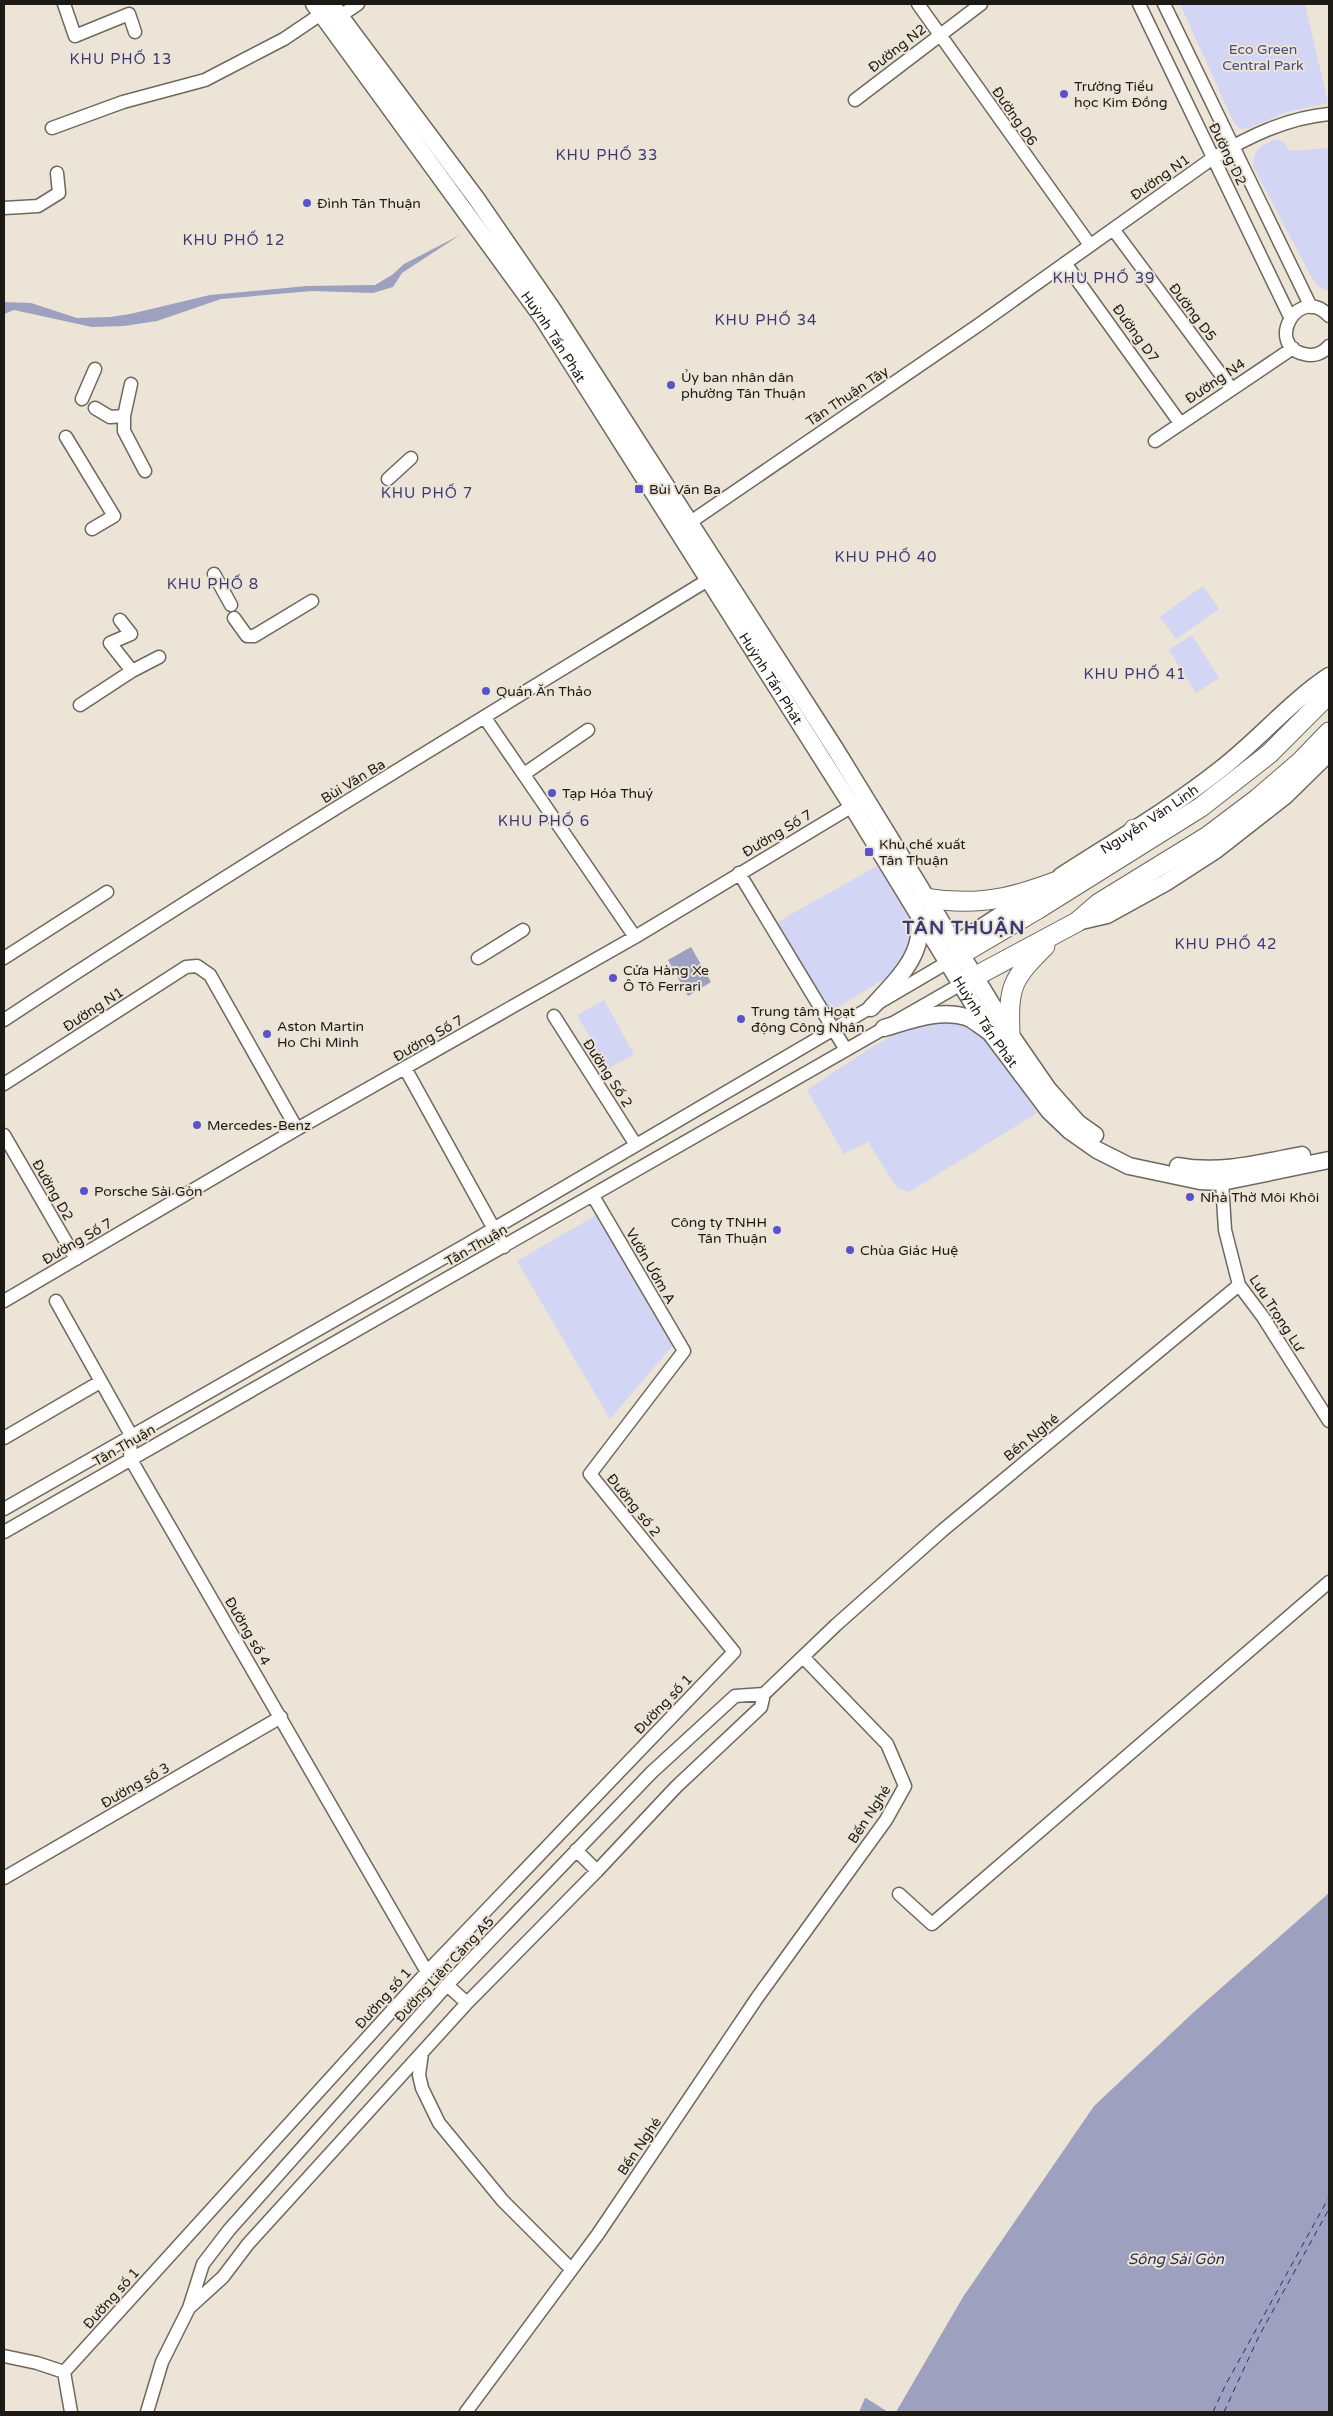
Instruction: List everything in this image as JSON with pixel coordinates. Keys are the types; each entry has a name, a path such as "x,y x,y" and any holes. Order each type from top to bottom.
{"highway":[{"path":"1326,698 1329,682"},
{"name":"Nguyễn Văn Linh","path":"955,953 1038,909 1201,807 1269,754 1326,698"},
{"path":"969,979 1077,922 1099,903 1208,836 1257,799 1308,754 1329,732"},
{"path":"1308,754 1329,749"},
{"path":"922,906 952,902 983,902 1043,887 1118,858 1134,829"},
{"path":"1001,1034 1008,1001 1019,971 1059,932"}],"main road":[{"name":"Huỳnh Tấn Phát","path":"326,9 406,116 476,198 859,802 922,906 955,953 1001,1034 1048,1089 1078,1122 1102,1141 1125,1153 1152,1161 1222,1176 1329,1160"},
{"name":"Huỳnh Tấn Phát","path":"548,314 689,523 714,576"},
{"name":"Nguyễn Văn Linh","path":"955,953 1043,887 1134,829 1222,768 1309,690 1329,676"},
{"path":"1077,922 1107,915 1165,883 1216,850 1285,796 1329,753"},
{"path":"871,1008 896,980 913,956 919,937 922,906"},
{"path":"884,1028 922,1016 950,1014 970,1018 1001,1034"},
{"name":"Huỳnh Tấn Phát","path":"1261,1169 1329,1150"}],"street":[{"path":"64,4 75,36 129,14 135,32"},
{"path":"52,128 123,102 206,80 284,39 326,9 358,4"},
{"name":"Đường D6","path":"918,4 1090,246"},
{"name":"Đường N2","path":"855,100 939,34 981,4"},
{"name":"Đường D2","path":"1139,4 1290,317"},
{"name":"Đường D2","path":"1164,4 1311,307"},
{"name":"Đường N1","path":"1023,293 1232,146 1287,121 1329,114"},
{"path":"4,208 38,206 59,194 57,173"},
{"name":"Đường D5","path":"1113,229 1231,388"},
{"name":"Đường D7","path":"1065,263 1180,423"},
{"name":"Tân Thuận Tây","path":"689,523 1023,293"},
{"path":"1329,316 1322,310 1311,307 1299,310 1290,317 1286,333 1293,348 1302,354 1314,355 1329,347"},
{"name":"Đường N4","path":"1155,441 1293,348"},
{"path":"82,399 95,369"},
{"path":"131,384 124,416 124,431 145,471"},
{"path":"95,408 110,417 124,416"},
{"path":"66,437 114,516 92,529"},
{"path":"388,479 410,458"},
{"path":"214,574 231,605"},
{"name":"Bùi Văn Ba","path":"5,1016 272,846 485,718 714,576"},
{"path":"234,618 247,636 254,636 312,601"},
{"path":"120,620 131,634 110,643 132,671"},
{"path":"80,705 132,671 160,657"},
{"path":"485,718 635,937"},
{"path":"524,774 588,730"},
{"name":"Đường Số 7","path":"4,1301 297,1129 635,937 859,802"},
{"path":"739,873 846,1050"},
{"path":"4,958 107,892"},
{"path":"478,958 523,930"},
{"name":"Tân Thuận","path":"4,1509 131,1434 566,1187 871,1008 955,953"},
{"name":"Đường N1","path":"4,1084 186,967 200,967 210,975 297,1129"},
{"name":"Tân Thuận","path":"4,1532 130,1458 504,1247 969,979"},
{"name":"Đường Số 2","path":"554,1016 636,1145"},
{"path":"405,1068 504,1247"},
{"name":"Đường D2","path":"4,1135 76,1260"},
{"name":"Lưu Trọng Lư","path":"1222,1176 1225,1230 1239,1284 1329,1421"},
{"path":"566,1187 576,1205"},
{"name":"Vườn Ươm A","path":"593,1196 684,1351"},
{"name":"Bến Nghé","path":"466,2412 572,2269 757,1998 886,1820 905,1786 887,1744 803,1657 850,1612 1003,1478 1239,1284"},
{"path":"56,1301 131,1434 130,1458"},
{"name":"Đường số 2","path":"684,1351 590,1474 734,1652"},
{"path":"4,1438 100,1382"},
{"name":"Đường số 4","path":"130,1458 427,1972"},
{"path":"899,1894 932,1924 1329,1582"},
{"name":"Đường số 1","path":"64,2372 427,1972 734,1652"},
{"name":"Đường Liên Cảng A5","path":"189,2308 223,2278 248,2244 467,2003 598,1871 676,1788 761,1707 764,1694 803,1657"},
{"name":"Đường Liên Cảng A5","path":"146,2412 162,2362 189,2308 203,2264 229,2230 447,1986 652,1772 735,1696 764,1694"},
{"name":"Đường số 3","path":"4,1878 281,1717"},
{"path":"576,1850 598,1871"},
{"path":"447,1986 467,2003"},
{"path":"422,2053 419,2075 422,2088 439,2123 503,2201 572,2269"},
{"path":"4,2356 64,2372 71,2412"}],"green space":[{"name":"Eco Green Central Park","path":"1180,4 1305,4 1328,103 1287,112 1249,128 1241,129 1234,123"},
{"path":"1276,139 1282,141 1290,151 1329,148 1329,292 1317,285 1311,276 1253,166 1256,152"},
{"path":"1203,586 1219,609 1176,639 1160,617"},
{"path":"1192,635 1219,678 1196,693 1169,650"},
{"path":"877,866 915,922 910,954 891,975 828,1013 775,928 781,920"},
{"path":"604,1000 634,1054 608,1069 577,1015"},
{"path":"961,1020 990,1040 1037,1113 909,1192 897,1188 868,1142 844,1154 807,1090 872,1047 912,1025"},
{"path":"598,1214 673,1345 610,1419 517,1261"}],"water":[{"path":"460,235 402,273 393,287 373,293 312,291 221,299 157,321 124,326 92,327 14,310 4,314 4,302 31,303 77,318 110,317 210,295 307,286 375,285 392,275 404,264"},
{"path":"691,947 711,982 688,996 668,960"},
{"name":"Sông Sài Gòn","path":"1329,1893 1329,2412 896,2412 963,2297 1094,2106 1195,2011"},
{"path":"866,2398 888,2412 859,2412"}],"ferry route":[{"path":"1213,2412 1225,2386 1329,2197"},
{"path":"1224,2412 1259,2336 1329,2209"}],"place":[{"name":"Trường Tiểu học Kim Đồng","path":"1064,94"},
{"name":"Đình Tân Thuận","path":"307,203"},
{"name":"Ủy ban nhân dân phường Tân Thuận","path":"671,385"},
{"name":"Bùi Văn Ba","path":"639,489"},
{"name":"Quán Ăn Thảo","path":"486,691"},
{"name":"Tạp Hóa Thuý","path":"552,793"},
{"name":"Khu chế xuất Tân Thuận","path":"869,852"},
{"name":"Cửa Hàng Xe Ô Tô Ferrari","path":"613,978"},
{"name":"Trung tâm Hoạt động Công Nhân","path":"741,1019"},
{"name":"Aston Martin Ho Chi Minh","path":"267,1034"},
{"name":"Mercedes-Benz","path":"197,1125"},
{"name":"Porsche Sài Gòn","path":"84,1191"},
{"name":"Nhà Thờ Môi Khôi","path":"1190,1197"},
{"name":"Công ty TNHH Tân Thuận","path":"777,1230"},
{"name":"Chùa Giác Huệ","path":"850,1250"}],"district":[{"name":"KHU PHỐ 13","path":"121,59"},
{"name":"KHU PHỐ 33","path":"607,155"},
{"name":"KHU PHỐ 12","path":"234,240"},
{"name":"KHU PHỐ 39","path":"1104,278"},
{"name":"KHU PHỐ 34","path":"766,320"},
{"name":"KHU PHỐ 7","path":"427,493"},
{"name":"KHU PHỐ 40","path":"886,557"},
{"name":"KHU PHỐ 8","path":"213,584"},
{"name":"KHU PHỐ 41","path":"1135,674"},
{"name":"KHU PHỐ 6","path":"544,821"},
{"name":"TÂN THUẬN","path":"964,927"},
{"name":"KHU PHỐ 42","path":"1226,944"}]}
